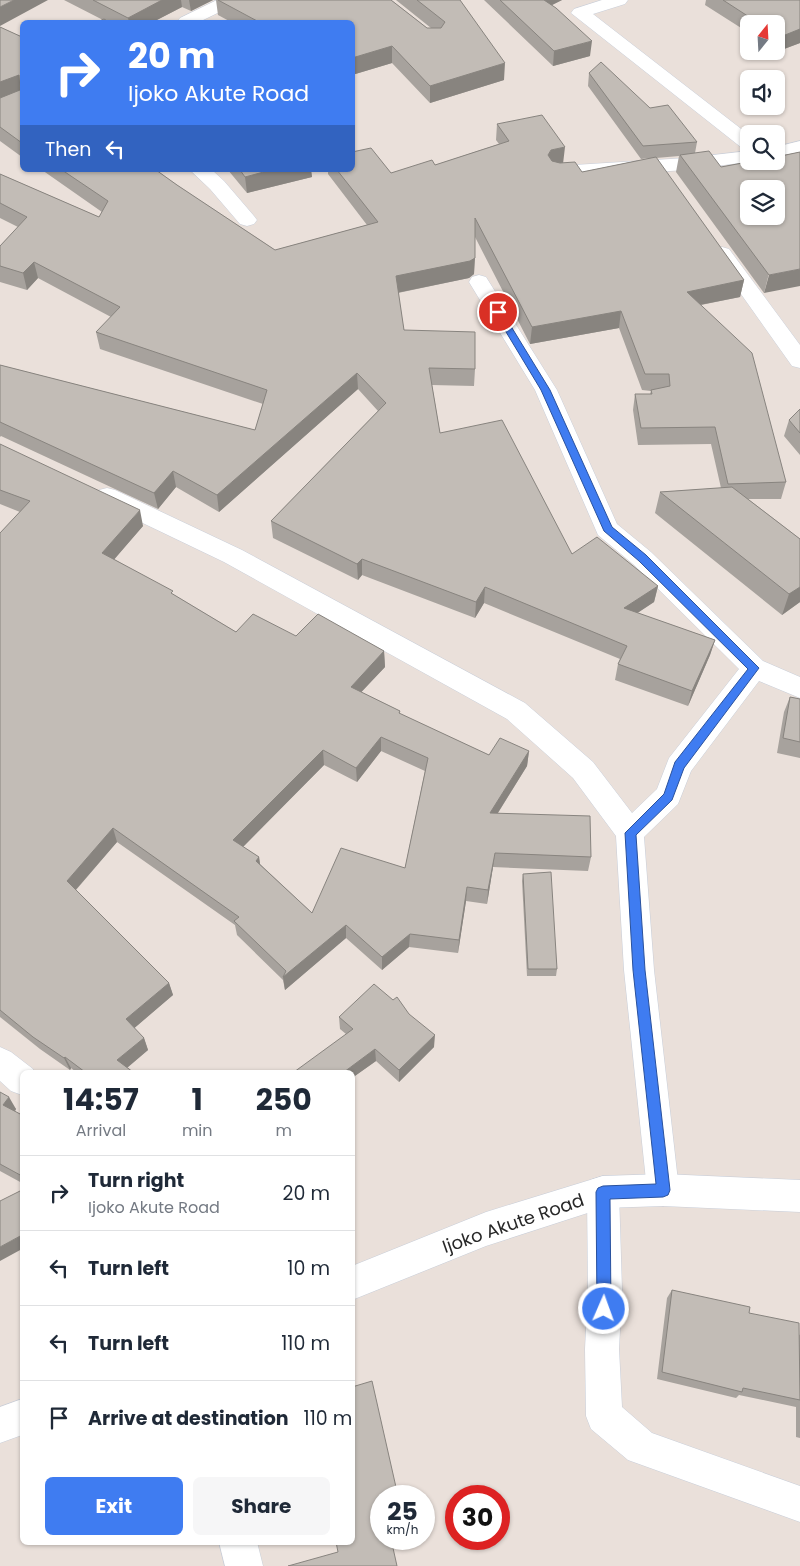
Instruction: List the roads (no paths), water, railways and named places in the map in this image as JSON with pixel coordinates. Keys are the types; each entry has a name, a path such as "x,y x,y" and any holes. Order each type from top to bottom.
{"street":[{"path":"190,20 230,0"},
{"path":"619,0 580,13 740,137"},
{"path":"785,151 800,147"},
{"path":"558,172 664,173 740,159"},
{"path":"202,172 217,185 247,220"},
{"path":"711,238 800,361"},
{"path":"480,282 546,390 608,529 642,558 754,668 800,688"},
{"path":"89,488 233,556 516,711 583,770 630,833 639,970 663,1190"},
{"path":"630,833 668,796 679,766 754,668"},
{"path":"0,1062 20,1078"},
{"name":"Ijoko Akute Road","path":"355,1283 486,1229 603,1192 663,1190 800,1196"},
{"path":"603,1192 605,1290 602,1349 604,1416 641,1447 800,1504"},
{"path":"0,1425 20,1418"},
{"path":"239,1545 244,1566"}]}
